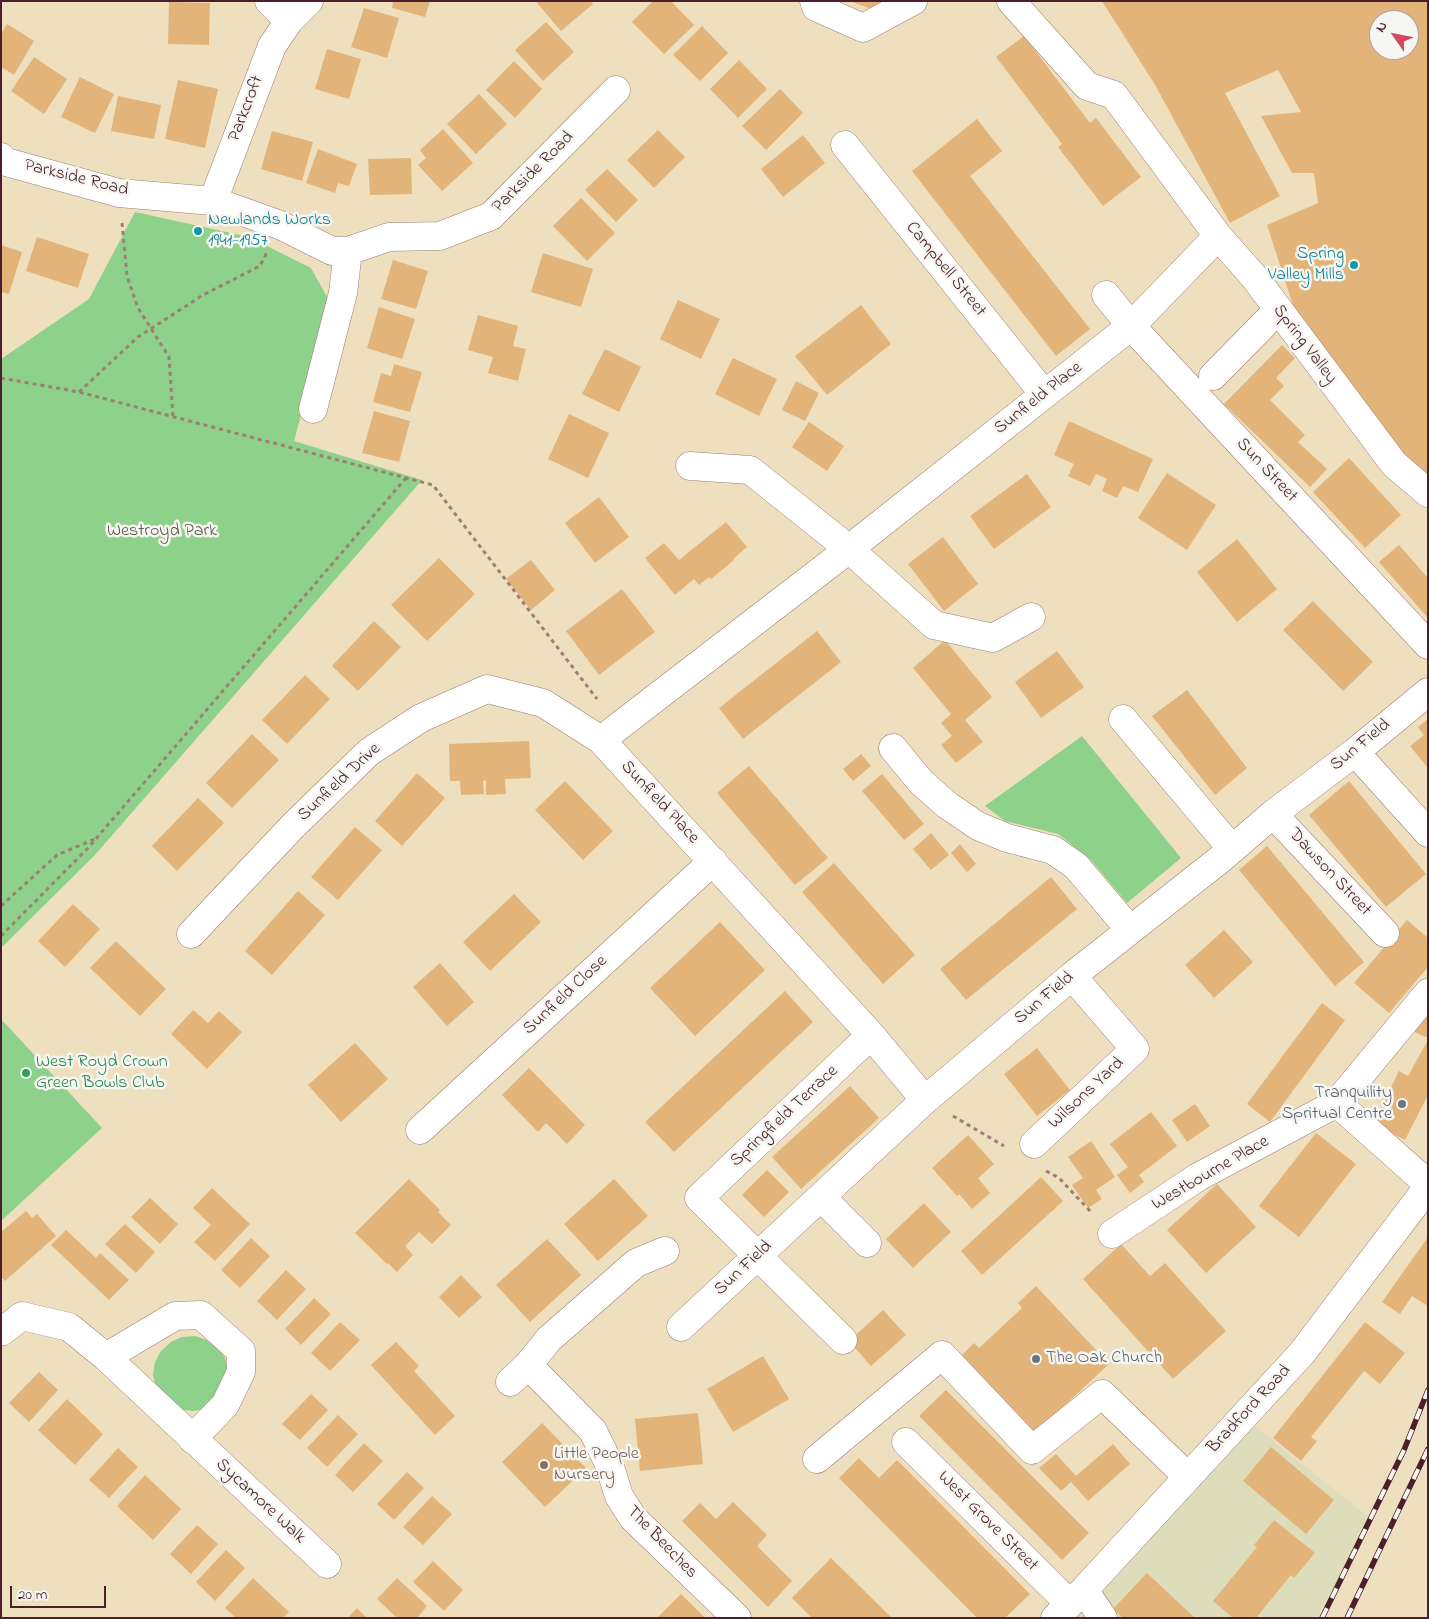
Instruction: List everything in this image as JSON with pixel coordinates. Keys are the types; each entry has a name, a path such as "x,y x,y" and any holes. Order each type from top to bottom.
{"street":[{"path":"269,1 289,20"},
{"name":"Parkcroft","path":"212,201 272,46 289,20 309,1"},
{"path":"814,1 816,7 863,28 913,1"},
{"name":"Spring Valley","path":"1011,1 1087,86 1114,95 1218,236 1254,278 1394,464 1428,493"},
{"name":"Parkside Road","path":"3,162 119,193 212,201 280,225 332,251 348,252 389,237 440,236 490,216 616,90"},
{"name":"Campbell Street","path":"845,145 1044,394"},
{"name":"Sunfield Place","path":"926,1100 871,1035 713,861 609,734 849,549 1131,326 1218,236"},
{"path":"313,409 343,293 348,252"},
{"name":"Sun Street","path":"1106,295 1131,326 1428,645"},
{"path":"1213,376 1278,310"},
{"path":"690,466 750,470 849,549 934,625 993,638 1031,617"},
{"name":"Sunfield Drive","path":"191,934 294,826 369,752 421,718 487,689 543,703 609,734"},
{"name":"Sun Field","path":"681,1327 926,1100 1072,976 1428,692"},
{"path":"1123,719 1232,849"},
{"path":"893,748 920,782 947,805 978,826 1007,838 1053,850 1076,866 1130,930"},
{"path":"1355,752 1428,833"},
{"name":"Dawson Street","path":"1273,814 1385,932"},
{"name":"Sunfield Close","path":"420,1130 713,861"},
{"name":"Wilsons Yard","path":"1034,1144 1135,1049 1072,976"},
{"name":"Westbourne Place","path":"1112,1234 1198,1177 1337,1103 1428,993"},
{"name":"Springfield Terrace","path":"757,1256 699,1198 871,1035"},
{"path":"1337,1103 1428,1185"},
{"name":"Bradford Road","path":"1069,1603 1302,1353 1428,1185"},
{"path":"821,1197 867,1243"},
{"name":"The Beeches","path":"665,1251 636,1263 549,1339 519,1374 593,1431 609,1464 619,1496 633,1518 737,1618"},
{"path":"757,1256 843,1340"},
{"path":"106,1357 175,1316 201,1315 242,1351 241,1372 225,1405 192,1439"},
{"name":"Sycamore Walk","path":"12,1324 69,1327 106,1357 328,1564"},
{"path":"817,1459 942,1355 1032,1450 1102,1394 1188,1477"},
{"name":"West Grove Street","path":"906,1442 1069,1603 1103,1618"}],"path":[{"path":"119,193 127,276 138,308 169,357 174,417"},
{"path":"79,392 138,337 203,295 260,266 280,225"},
{"path":"1,378 79,392 433,484 609,734"},
{"path":"1,936 97,838 406,478"},
{"path":"1,906 57,855 97,838"}],"shaded area":[{"path":"1252,1424 1371,1519 1317,1618 1068,1618"}],"green space":[{"name":"Westroyd Park","path":"135,212 249,237 311,268 331,304 294,441 422,480 94,856 1,948 1,359 89,299"},
{"path":"1082,736 1181,858 1127,903 1090,859 1058,834 1005,821 985,806"},
{"name":"West Royd Crown Green Bowls Club","path":"1,1019 102,1128 1,1221"},
{"path":"195,1336 207,1340 218,1348 225,1358 228,1382 205,1409 194,1411 182,1410 156,1387 153,1375 155,1362 161,1351 171,1342 182,1337"}],"building":[{"path":"393,1 430,1 425,17 392,8"},
{"path":"539,1 591,1 593,4 561,31 537,3"},
{"path":"653,1 671,1 694,25 664,54 632,22"},
{"path":"849,1 884,1 869,8"},
{"name":"Spring Valley Mills","path":"1102,1 1428,1 1428,474 1403,456 1293,305 1267,225 1318,203 1314,173 1292,173 1261,116 1301,112 1278,70 1225,93 1280,196 1230,223 1154,83"},
{"path":"169,2 210,3 209,45 168,44"},
{"path":"364,8 399,18 387,58 351,47"},
{"path":"546,22 574,52 543,81 515,50"},
{"path":"7,24 34,41 14,75 1,67 1,34"},
{"path":"702,26 728,53 700,81 673,55"},
{"path":"1024,36 1090,123 1096,118 1141,177 1103,206 1058,147 1062,144 996,57"},
{"path":"327,49 361,59 349,99 315,89"},
{"path":"34,57 67,79 44,114 11,91"},
{"path":"739,60 767,89 738,118 710,89"},
{"path":"514,61 542,89 515,118 486,90"},
{"path":"80,77 114,94 95,133 61,117"},
{"path":"178,80 218,89 205,148 165,139"},
{"path":"780,89 803,113 766,150 742,126"},
{"path":"479,94 507,124 476,154 447,124"},
{"path":"118,96 161,105 154,139 111,131"},
{"path":"977,119 1002,151 970,176 1090,329 1056,356 912,171"},
{"path":"443,129 473,163 442,191 418,165 426,158 420,150"},
{"path":"658,130 685,157 654,188 627,160"},
{"path":"272,131 313,142 302,181 261,169"},
{"path":"803,135 825,163 783,197 761,169"},
{"path":"318,149 357,164 349,186 338,183 335,193 306,183"},
{"path":"411,158 412,194 370,195 368,159"},
{"path":"607,169 638,200 616,222 585,190"},
{"path":"581,198 615,233 587,261 553,226"},
{"path":"37,237 89,254 78,288 26,271"},
{"path":"1,245 22,252 9,294 1,292"},
{"path":"543,253 593,269 581,307 531,292"},
{"path":"393,260 428,271 416,309 381,299"},
{"path":"678,300 720,319 701,359 660,339"},
{"path":"861,305 891,344 827,395 795,356"},
{"path":"379,307 415,319 402,359 367,348"},
{"path":"478,315 518,326 513,346 526,349 518,381 488,373 493,357 468,350"},
{"path":"1282,345 1295,358 1276,378 1284,386 1270,400 1305,435 1298,442 1327,469 1310,487 1224,404"},
{"path":"605,349 641,367 619,412 582,394"},
{"path":"733,358 777,379 759,416 715,394"},
{"path":"394,364 422,372 410,412 373,402 381,373 391,376"},
{"path":"796,381 819,393 805,421 782,410"},
{"path":"374,411 410,421 399,462 362,453"},
{"path":"569,414 609,433 588,478 548,459"},
{"path":"1069,421 1153,459 1138,492 1123,486 1117,498 1102,491 1107,479 1096,474 1090,486 1068,476 1074,464 1054,455"},
{"path":"809,422 844,446 827,471 792,447"},
{"path":"1349,458 1401,515 1365,548 1313,492"},
{"path":"1167,473 1216,505 1187,550 1138,518"},
{"path":"1027,474 1051,507 994,549 970,516"},
{"path":"599,497 629,537 595,563 565,523"},
{"path":"726,522 747,547 711,579 709,577 699,585 694,579 675,595 645,558 664,543 679,560"},
{"path":"943,537 978,584 944,611 908,564"},
{"path":"1237,539 1277,589 1237,622 1197,572"},
{"path":"1399,545 1428,578 1428,618 1379,562"},
{"path":"439,558 475,594 427,641 391,605"},
{"path":"531,560 555,590 531,610 506,579"},
{"path":"622,589 655,632 599,675 566,631"},
{"path":"1313,601 1373,662 1343,691 1283,630"},
{"path":"374,621 401,647 358,691 332,666"},
{"path":"817,631 841,662 743,739 719,708"},
{"path":"945,640 992,697 965,720 983,742 956,763 941,745 952,736 941,723 951,714 913,668"},
{"path":"1057,651 1084,687 1041,718 1015,682"},
{"path":"305,675 330,699 287,744 262,720"},
{"path":"1187,690 1247,768 1215,795 1152,716"},
{"path":"1428,719 1428,768 1410,746 1424,735 1418,727"},
{"path":"252,734 279,760 232,808 206,783"},
{"path":"529,741 531,778 505,779 506,794 486,795 486,780 483,781 484,794 461,795 460,781 450,781 449,744"},
{"path":"861,754 871,766 853,781 843,769"},
{"path":"749,766 828,858 795,885 717,793"},
{"path":"417,773 445,798 402,846 375,821"},
{"path":"882,774 924,824 904,840 862,791"},
{"path":"565,781 613,831 583,860 535,810"},
{"path":"1349,781 1426,874 1386,907 1309,815"},
{"path":"198,798 224,823 177,871 152,846"},
{"path":"355,827 382,850 338,900 311,877"},
{"path":"931,833 949,855 931,870 913,849"},
{"path":"960,844 976,864 967,872 951,853"},
{"path":"1267,846 1364,962 1335,986 1239,870"},
{"path":"834,863 915,955 883,984 802,892"},
{"path":"1051,877 1077,909 966,1000 940,969"},
{"path":"298,891 325,915 272,975 245,951"},
{"path":"514,894 541,922 490,971 463,942"},
{"path":"73,904 100,929 65,967 38,941"},
{"path":"1407,920 1428,938 1428,967 1389,1013 1354,983"},
{"path":"720,922 765,970 695,1036 650,988"},
{"path":"1224,930 1253,962 1214,998 1185,965"},
{"path":"116,941 166,989 140,1016 90,968"},
{"path":"440,963 474,1002 447,1026 413,987"},
{"path":"785,991 813,1022 674,1152 645,1122"},
{"path":"1322,1003 1345,1020 1270,1122 1247,1104"},
{"path":"1428,1006 1428,1038 1412,1031"},
{"path":"193,1010 208,1023 219,1011 242,1032 207,1069 171,1034"},
{"path":"1428,1040 1428,1095 1405,1140 1373,1124 1399,1071 1408,1076"},
{"path":"355,1043 388,1079 341,1122 308,1085"},
{"path":"1037,1048 1070,1090 1037,1116 1004,1074"},
{"path":"529,1068 585,1125 567,1144 546,1123 538,1132 502,1095"},
{"path":"850,1086 879,1118 801,1189 772,1157"},
{"path":"1195,1104 1210,1126 1187,1142 1172,1120"},
{"path":"1151,1112 1177,1146 1139,1175 1144,1182 1130,1193 1117,1175 1128,1167 1110,1144"},
{"path":"1316,1133 1356,1164 1299,1237 1259,1206"},
{"path":"968,1135 994,1164 978,1178 990,1193 972,1209 959,1194 957,1196 932,1168"},
{"path":"1091,1141 1115,1177 1096,1190 1102,1199 1088,1208 1072,1185 1083,1178 1068,1157"},
{"path":"767,1170 789,1192 764,1217 742,1195"},
{"path":"1041,1177 1063,1201 982,1275 961,1251"},
{"path":"409,1179 440,1210 438,1212 451,1225 432,1244 419,1232 405,1246 413,1255 397,1272 355,1233"},
{"path":"614,1179 648,1216 598,1261 564,1224"},
{"path":"1217,1184 1256,1227 1206,1273 1167,1230"},
{"path":"212,1188 250,1224 215,1261 194,1242 211,1225 193,1208"},
{"path":"150,1198 178,1224 160,1244 131,1217"},
{"path":"924,1203 951,1232 913,1268 886,1239"},
{"path":"26,1211 32,1218 37,1214 56,1236 5,1281 1,1277 1,1232"},
{"path":"125,1224 155,1252 136,1273 105,1244"},
{"path":"66,1230 96,1258 100,1253 129,1280 109,1300 51,1245"},
{"path":"1428,1237 1428,1306 1412,1296 1400,1314 1382,1302"},
{"path":"251,1238 270,1256 240,1288 221,1270"},
{"path":"547,1239 581,1275 530,1322 496,1285"},
{"path":"1121,1244 1150,1276 1165,1263 1226,1331 1173,1379 1083,1279"},
{"path":"286,1270 306,1289 277,1320 257,1301"},
{"path":"461,1275 482,1297 459,1318 439,1297"},
{"name":"The Oak Church","path":"1036,1286 1109,1364 1035,1433 962,1355 974,1343 979,1348 1022,1308 1018,1303"},
{"path":"314,1298 331,1314 301,1345 285,1329"},
{"path":"883,1310 906,1335 871,1366 849,1341"},
{"path":"340,1322 360,1340 330,1371 311,1353"},
{"path":"1365,1322 1405,1353 1380,1384 1364,1371 1311,1437 1317,1441 1301,1461 1273,1438"},
{"path":"396,1342 419,1366 414,1371 455,1416 435,1435 371,1365"},
{"path":"763,1356 789,1399 733,1432 707,1389"},
{"path":"39,1372 58,1390 29,1422 9,1403"},
{"path":"946,1390 1089,1533 1062,1560 919,1416"},
{"path":"311,1394 328,1410 300,1440 282,1424"},
{"path":"67,1399 103,1434 75,1465 38,1430"},
{"path":"698,1413 703,1464 640,1471 635,1419"},
{"path":"338,1415 358,1434 327,1467 307,1448"},
{"name":"Little People Nursery","path":"542,1423 586,1468 545,1507 502,1462"},
{"path":"364,1443 383,1461 353,1492 335,1475"},
{"path":"1113,1444 1130,1464 1088,1501 1071,1482 1061,1491 1039,1468 1056,1454 1076,1476"},
{"path":"1271,1447 1334,1500 1306,1534 1243,1481"},
{"path":"118,1448 138,1467 109,1498 89,1480"},
{"path":"859,1458 879,1478 897,1460 1030,1594 1005,1618 977,1618 839,1478"},
{"path":"407,1472 424,1488 394,1520 377,1504"},
{"path":"145,1475 181,1509 153,1540 117,1506"},
{"path":"432,1496 452,1514 423,1545 403,1527"},
{"path":"733,1502 767,1535 757,1546 792,1581 768,1607 682,1521 700,1503 716,1519"},
{"path":"1274,1520 1315,1553 1294,1578 1291,1575 1256,1618 1233,1618 1213,1601 1257,1547 1254,1545"},
{"path":"197,1525 218,1544 191,1574 170,1554"},
{"path":"226,1550 245,1568 215,1601 196,1582"},
{"path":"831,1558 892,1618 812,1618 792,1598"},
{"path":"433,1561 463,1590 444,1611 413,1582"},
{"path":"1147,1573 1195,1618 1123,1618 1113,1609"},
{"path":"253,1578 289,1612 283,1618 236,1618 225,1608"},
{"path":"397,1578 427,1606 417,1618 397,1618 377,1599"},
{"path":"681,1594 705,1618 657,1618"},
{"path":"357,1608 367,1618 348,1618"}],"railway":[{"path":"1322,1618 1404,1450 1428,1390"},
{"path":"1347,1618 1428,1449"}],"place":[{"name":"Newlands Works 1941-1957","path":"198,231"},
{"name":"Spring Valley Mills","path":"1354,265"},
{"name":"West Royd Crown Green Bowls Club","path":"26,1073"},
{"name":"Tranquility Spritual Centre","path":"1402,1104"},
{"name":"The Oak Church","path":"1036,1359"},
{"name":"Little People Nursery","path":"544,1465"}]}
